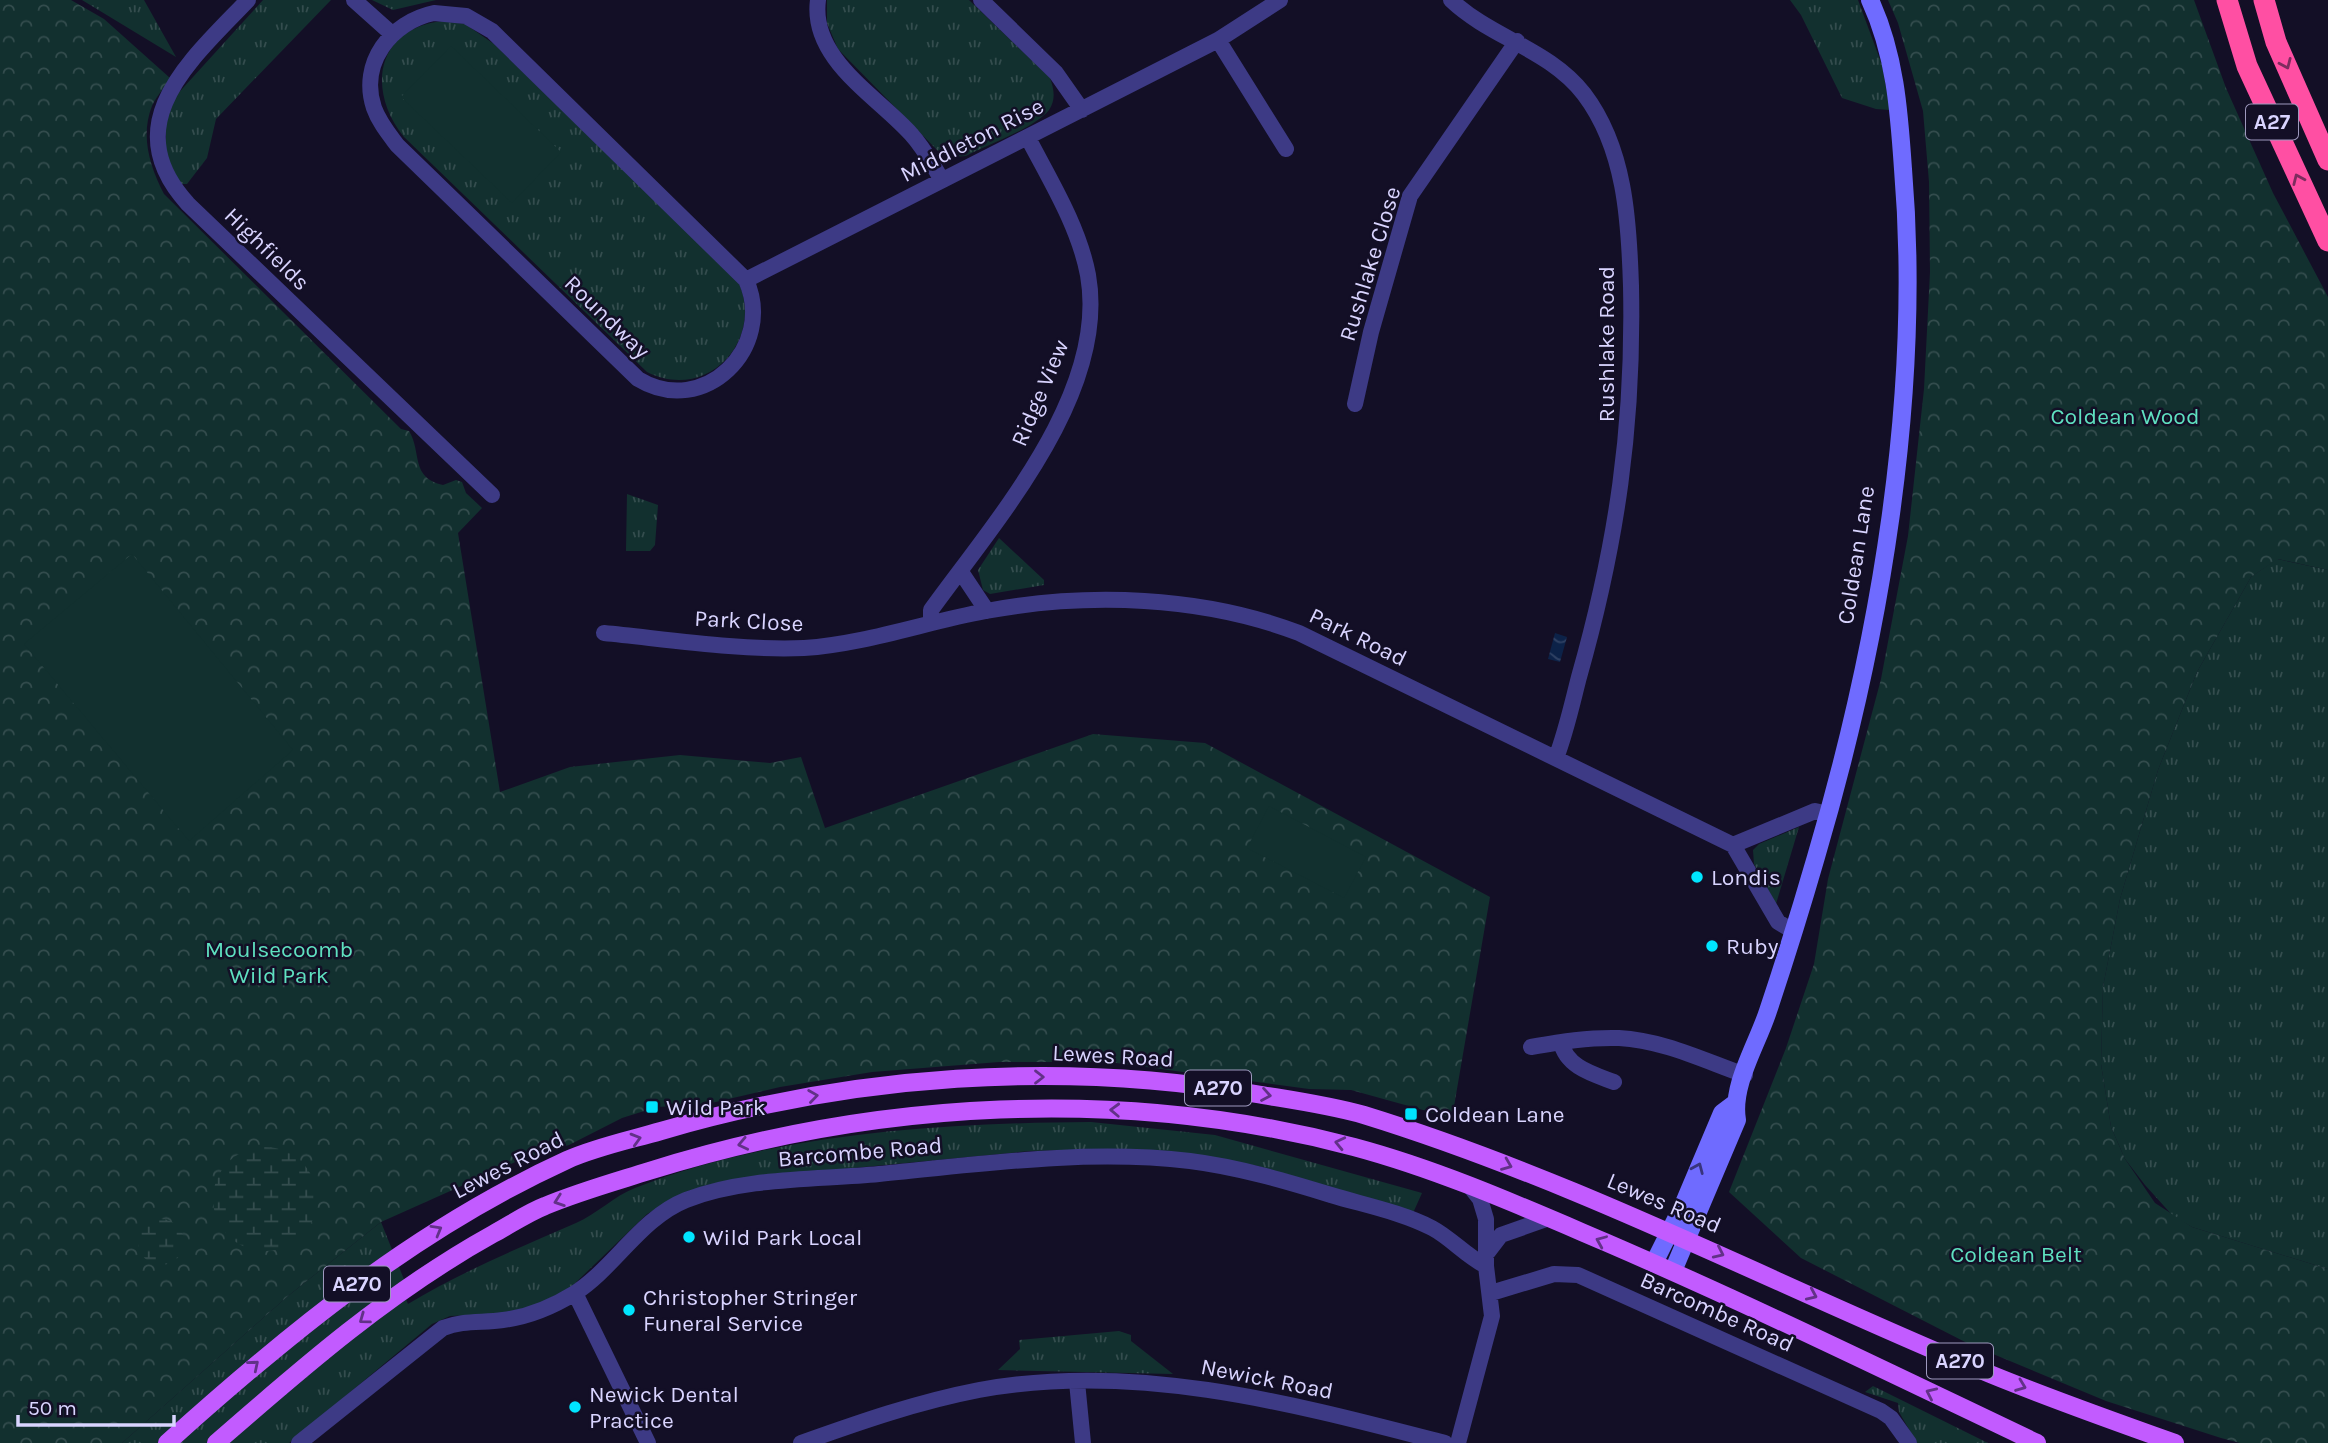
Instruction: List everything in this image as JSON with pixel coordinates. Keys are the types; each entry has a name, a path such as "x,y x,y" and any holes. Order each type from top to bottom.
{"highway":[{"name":"A27","path":"2227,0 2247,66 2328,241"},
{"name":"A27","path":"2264,0 2276,42 2328,160"}],"main road":[{"name":"Lewes Road","path":"167,1443 303,1325 360,1281 431,1233 570,1158 712,1116 808,1096 908,1083 1004,1077 1118,1076 1230,1089 1358,1114 1484,1155 1670,1230 1990,1374 2175,1443"},
{"name":"A270","path":"216,1443 329,1344 445,1260 543,1207 720,1149 814,1128 923,1115 1115,1109 1225,1119 1292,1132 1358,1148 1464,1184 1673,1271 2037,1443"},
{"path":"1358,1114 1466,1160 1464,1184"}],"street":[{"name":"Highfields","path":"248,0 184,67 168,93 157,133 168,180 188,204 345,357 492,495"},
{"path":"354,0 392,34 409,22 434,13 458,14 484,25 746,280"},
{"path":"818,0 820,30 828,50 910,132 942,180"},
{"path":"981,0 1056,73 1082,110"},
{"name":"Middleton Rise","path":"746,280 1218,40 1280,0"},
{"name":"Rushlake Road","path":"1451,0 1467,13 1517,41 1571,80 1602,124 1618,162 1630,271 1631,388 1620,501 1588,644 1556,758"},
{"name":"Coldean Lane","path":"1673,1271 1737,1120 1734,1104 1793,931 1828,814 1880,574 1893,481 1907,331 1906,215 1898,107 1890,57 1870,0"},
{"name":"Roundway","path":"392,34 376,58 371,89 375,109 387,132 638,379 664,390 685,390 708,384 733,367 742,355 753,326 754,303 746,280"},
{"path":"1218,40 1286,149"},
{"name":"Rushlake Close","path":"1355,404 1371,332 1410,196 1517,41"},
{"name":"Ridge View","path":"931,622 931,610 961,572 1046,445 1077,376 1090,331 1090,292 1084,258 1061,202 1028,138"},
{"path":"961,572 987,611"},
{"name":"Park Road","path":"931,622 987,611 1068,601 1146,602 1198,608 1273,623 1733,845"},
{"name":"Park Close","path":"604,633 805,648 931,622"},
{"path":"1793,931 1778,922 1733,845 1815,811 1828,814"},
{"path":"1531,1048 1601,1038 1633,1040 1688,1054 1745,1075"},
{"path":"1561,1042 1565,1055 1580,1068 1614,1082"},
{"name":"Coldean Lane","path":"1654,1263 1722,1113 1734,1104"},
{"name":"Barcombe Road","path":"299,1443 443,1328 461,1322 519,1317 575,1293 601,1273 665,1211 685,1200 766,1184 1051,1159 1182,1161 1274,1178 1416,1221 1487,1259"},
{"path":"1458,1443 1491,1329 1485,1210 1464,1184"},
{"path":"1487,1259 1505,1233 1549,1218"},
{"name":"Barcombe Road","path":"1491,1293 1554,1274 1578,1275 1881,1410 1891,1418 1909,1443"},
{"path":"575,1293 648,1443"},
{"path":"1077,1382 1083,1443"},
{"name":"Newick Road","path":"801,1443 916,1404 982,1390 1077,1382 1152,1383 1205,1389 1366,1422 1445,1443"}],"green space":[{"name":"Moulsecoomb Wild Park","path":"0,0 71,0 104,19 170,78 152,106 147,129 148,151 164,194 401,429 409,431 418,463 426,477 443,485 456,480 462,482 466,493 482,508 458,533 500,792 570,767 680,755 770,763 801,757 825,828 1093,734 1205,743 1490,897 1452,1118 1351,1090 1309,1089 1109,1062 999,1062 872,1072 780,1087 707,1104 657,1107 622,1118 569,1145 522,1159 381,1222 288,1296 122,1443 0,1443"},
{"path":"82,0 144,0 176,57"},
{"path":"263,0 331,0 216,119 207,158 187,184 179,184 166,155 166,125 173,99"},
{"path":"372,0 436,0 393,10"},
{"path":"827,0 969,0 1050,78 1053,102 1049,110 1033,123 966,156 954,157 940,153 838,49 827,23"},
{"path":"1790,0 1858,0 1882,65 1890,110 1876,109 1842,98 1801,15"},
{"name":"Coldean Wood","path":"1888,0 2194,0 2226,88 2273,193 2328,297 2328,570 2278,559 2251,577 2197,672 2158,770 2120,899 2103,987 2101,1064 2111,1127 2125,1159 2155,1203 2192,1227 2328,1269 2328,1443 2240,1443 2221,1438 2106,1401 1969,1344 1801,1258 1729,1192 1786,1048 1814,964 1828,879 1881,679 1908,536 1924,389 1930,272 1929,182 1923,111 1898,23"},
{"path":"443,21 465,24 494,44 739,283 745,305 743,326 736,345 724,361 709,373 690,379 669,379 647,372 404,137 392,119 385,100 382,81 384,64 391,48 403,35 421,26"},
{"path":"451,46 561,152 512,203 401,97"},
{"path":"627,494 658,505 655,545 650,551 626,551"},
{"path":"999,538 1044,580 1044,585 990,594 983,590 978,570"},
{"path":"132,554 293,750 189,841 24,644"},
{"path":"2277,559 2328,570 2328,1269 2192,1227 2173,1216 2125,1159 2111,1127 2101,1064 2103,987 2120,899 2158,770 2197,672 2251,577"},
{"path":"1269,806 1366,857 1344,898 1247,848"},
{"path":"1799,827 1776,904 1754,864 1753,850 1759,844"},
{"path":"1091,1122 1215,1135 1422,1193 1413,1213 1258,1166 1172,1152 1123,1149 1030,1151 759,1177 711,1185 688,1191 647,1214 570,1288 534,1306 498,1314 450,1316 432,1324 289,1443 122,1443 288,1296 381,1222 405,1282 400,1286 408,1304 469,1271 584,1219 627,1191 688,1169 801,1143 860,1135 977,1125"},
{"path":"265,1147 285,1151 302,1162 313,1179 317,1199 313,1219 302,1236 285,1247 265,1251 245,1247 228,1236 217,1219 213,1199 217,1179 228,1162 245,1151"},
{"path":"161,1219 177,1226 184,1242 177,1258 161,1265 145,1258 138,1242 145,1226"},
{"path":"1119,1331 1131,1335 1131,1341 1173,1374 998,1370 1020,1349 1019,1340"},
{"path":"1873,1386 1988,1443 1917,1443 1899,1412 1898,1403 1865,1392"}],"water":[{"path":"1555,633 1567,637 1560,662 1548,659"}],"place":[{"name":"Londis","path":"1697,877"},
{"name":"Ruby","path":"1712,946"},
{"name":"Wild Park","path":"652,1107"},
{"name":"Coldean Lane","path":"1411,1114"},
{"name":"Wild Park Local","path":"689,1237"},
{"name":"Christopher Stringer Funeral Service","path":"629,1310"},
{"name":"Newick Dental Practice","path":"575,1407"}],"park label":[{"name":"Coldean Belt","path":"2016,1254"}]}
